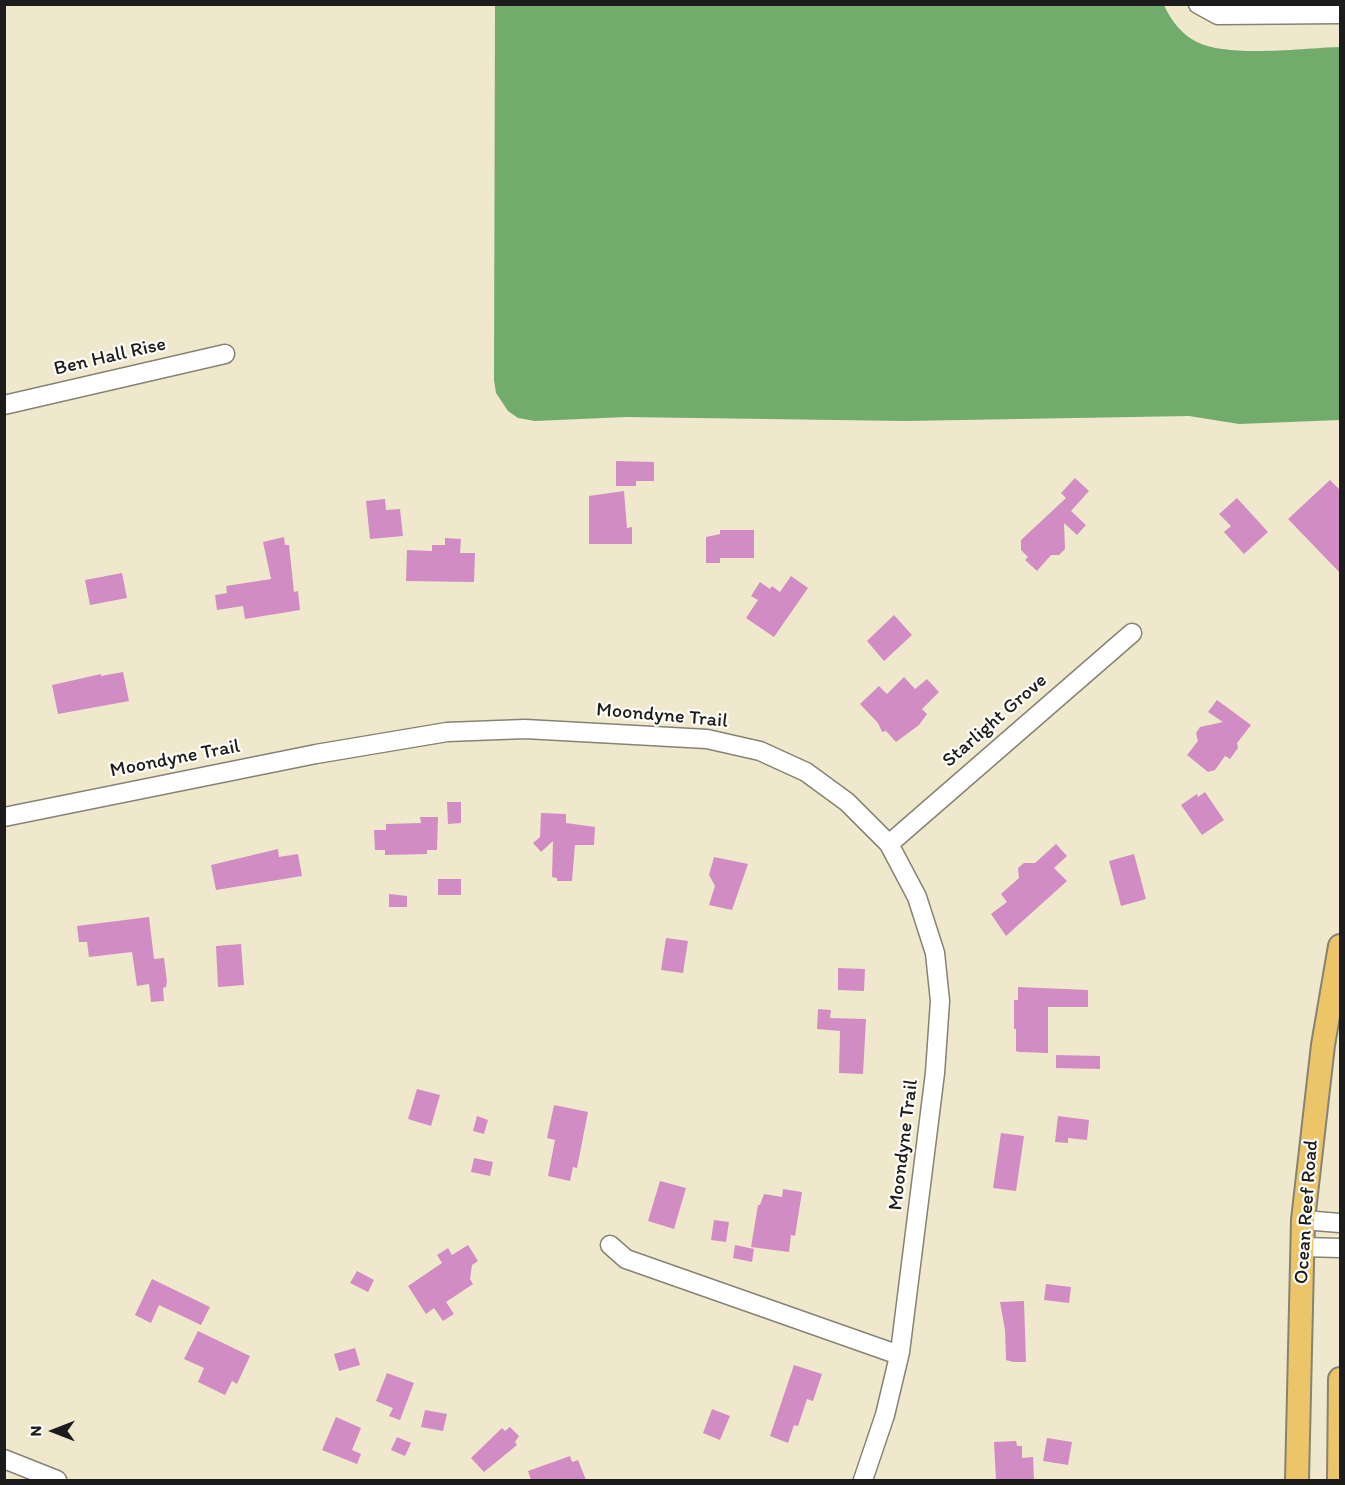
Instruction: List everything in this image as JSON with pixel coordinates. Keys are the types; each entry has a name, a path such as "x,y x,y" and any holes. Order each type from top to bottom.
{"main road":[{"name":"Ocean Reef Road","path":"1297,1480 1303,1220 1323,1045 1341,946"},
{"path":"1339,1480 1341,1379"}],"street":[{"path":"1198,4 1218,15 1341,14"},
{"name":"Ben Hall Rise","path":"4,405 225,354"},
{"name":"Starlight Grove","path":"889,844 1132,633"},
{"name":"Moondyne Trail","path":"4,817 316,754 447,732 525,729 707,739 760,750 806,772 847,802 889,844 917,897 935,953 940,1001 935,1073 899,1355 885,1415 862,1480"},
{"path":"1303,1220 1341,1223"},
{"path":"610,1245 626,1259 899,1355"},
{"path":"1303,1247 1341,1248"},
{"path":"4,1459 57,1480"}],"green space":[{"path":"495,5 1164,5 1173,21 1186,35 1211,47 1246,51 1340,47 1340,420 1239,424 1189,416 905,421 626,417 535,421 518,418 508,411 496,393 494,380"}],"building":[{"path":"616,461 654,462 654,481 636,481 636,486 616,486"},
{"path":"1075,478 1089,491 1071,511 1086,525 1077,535 1064,523 1065,549 1059,555 1051,555 1037,571 1025,560 1028,557 1021,550 1021,540 1066,498 1061,493"},
{"path":"1330,480 1341,491 1341,574 1288,519"},
{"path":"624,491 627,528 632,527 632,544 589,544 589,496"},
{"path":"1237,498 1268,532 1244,554 1224,532 1231,526 1219,514"},
{"path":"385,499 386,510 400,509 403,536 370,539 366,501"},
{"path":"720,530 754,530 754,558 720,558 720,563 706,563 706,537 720,534"},
{"path":"284,537 285,545 289,545 294,592 298,591 300,610 245,619 243,606 217,610 215,595 227,593 226,586 271,579 263,542"},
{"path":"445,538 461,539 460,553 475,553 474,582 406,581 407,550 432,551 432,545 445,545"},
{"path":"122,573 127,598 90,605 85,580"},
{"path":"791,576 808,588 774,637 746,618 758,600 751,596 760,582 780,592"},
{"path":"894,615 912,635 884,661 867,641"},
{"path":"123,672 129,701 58,714 52,685 101,674 101,676"},
{"path":"904,677 915,689 927,679 939,692 922,709 927,714 919,725 896,742 886,731 882,732 878,723 860,704 879,686 887,694"},
{"path":"1217,700 1251,725 1237,743 1238,748 1230,759 1225,756 1215,770 1208,772 1187,755 1198,741 1196,733 1200,727 1223,722 1208,712"},
{"path":"1205,792 1224,820 1202,835 1181,805 1197,794 1198,797"},
{"path":"447,802 461,802 461,823 448,824"},
{"path":"541,813 566,814 566,823 595,827 594,845 575,845 572,881 557,881 557,878 552,877 553,841 541,852 533,843 540,837"},
{"path":"420,817 438,817 437,850 427,850 427,854 385,855 385,850 375,850 374,830 386,830 386,824 421,823"},
{"path":"1056,844 1067,856 1054,868 1067,881 1006,936 991,914 1007,902 1001,894 1019,878 1018,868 1024,863 1035,863"},
{"path":"278,849 279,857 298,854 302,876 216,890 211,865"},
{"path":"1134,854 1146,899 1121,906 1109,861"},
{"path":"714,857 748,864 732,910 709,905 715,886 709,875"},
{"path":"438,879 461,879 461,895 438,895"},
{"path":"389,894 407,896 407,907 389,907"},
{"path":"149,917 154,959 164,958 167,982 166,987 163,988 164,1001 151,1002 149,984 137,986 132,952 89,957 87,942 79,942 77,926"},
{"path":"666,938 688,941 683,973 661,970"},
{"path":"241,944 244,985 218,987 216,946"},
{"path":"838,968 865,969 864,991 838,990"},
{"path":"1018,987 1088,990 1088,1007 1048,1007 1048,1053 1019,1052 1016,1051 1016,1029 1014,1029 1014,1000 1018,1000"},
{"path":"818,1009 831,1010 830,1018 866,1019 863,1074 839,1073 840,1031 817,1029"},
{"path":"1056,1055 1100,1056 1100,1069 1056,1068"},
{"path":"417,1089 440,1095 431,1126 408,1119"},
{"path":"554,1105 588,1112 577,1168 573,1167 570,1181 548,1176 555,1140 547,1138"},
{"path":"477,1116 488,1120 484,1134 473,1131"},
{"path":"1058,1116 1089,1120 1087,1140 1068,1138 1068,1143 1055,1142"},
{"path":"1001,1133 1024,1136 1016,1191 993,1188"},
{"path":"474,1158 493,1162 490,1176 471,1172"},
{"path":"660,1181 686,1188 674,1229 648,1221"},
{"path":"783,1189 802,1192 795,1236 791,1235 789,1252 751,1247 758,1205 764,1194 782,1197"},
{"path":"714,1220 729,1222 726,1242 711,1240"},
{"path":"468,1245 478,1261 472,1265 470,1279 473,1284 446,1302 454,1314 443,1321 434,1308 426,1314 408,1286 442,1263 437,1255 448,1248 452,1255"},
{"path":"735,1245 754,1249 752,1262 733,1258"},
{"path":"357,1271 374,1280 368,1292 350,1283"},
{"path":"152,1279 210,1307 201,1325 159,1305 151,1323 135,1315"},
{"path":"1046,1284 1071,1287 1069,1303 1044,1300"},
{"path":"1024,1301 1026,1362 1013,1362 1006,1360 1005,1330 1000,1302"},
{"path":"198,1331 250,1356 237,1384 232,1381 225,1395 198,1382 204,1368 184,1359"},
{"path":"355,1348 360,1365 339,1371 334,1354"},
{"path":"794,1365 822,1374 813,1401 807,1399 798,1426 794,1425 788,1443 770,1436"},
{"path":"387,1373 414,1383 400,1420 389,1416 393,1408 376,1401"},
{"path":"712,1409 730,1416 720,1440 703,1433"},
{"path":"425,1410 447,1414 443,1431 421,1427"},
{"path":"336,1417 361,1428 352,1450 361,1454 357,1464 322,1450"},
{"path":"510,1427 519,1436 515,1442 517,1445 484,1472 471,1458 502,1428 505,1431"},
{"path":"397,1437 411,1443 405,1456 391,1450"},
{"path":"1047,1438 1072,1442 1068,1465 1043,1461"},
{"path":"1016,1441 1017,1446 1022,1446 1022,1458 1033,1457 1034,1480 996,1480 994,1442"},
{"path":"570,1456 572,1462 578,1460 586,1480 531,1480 528,1471"}]}
